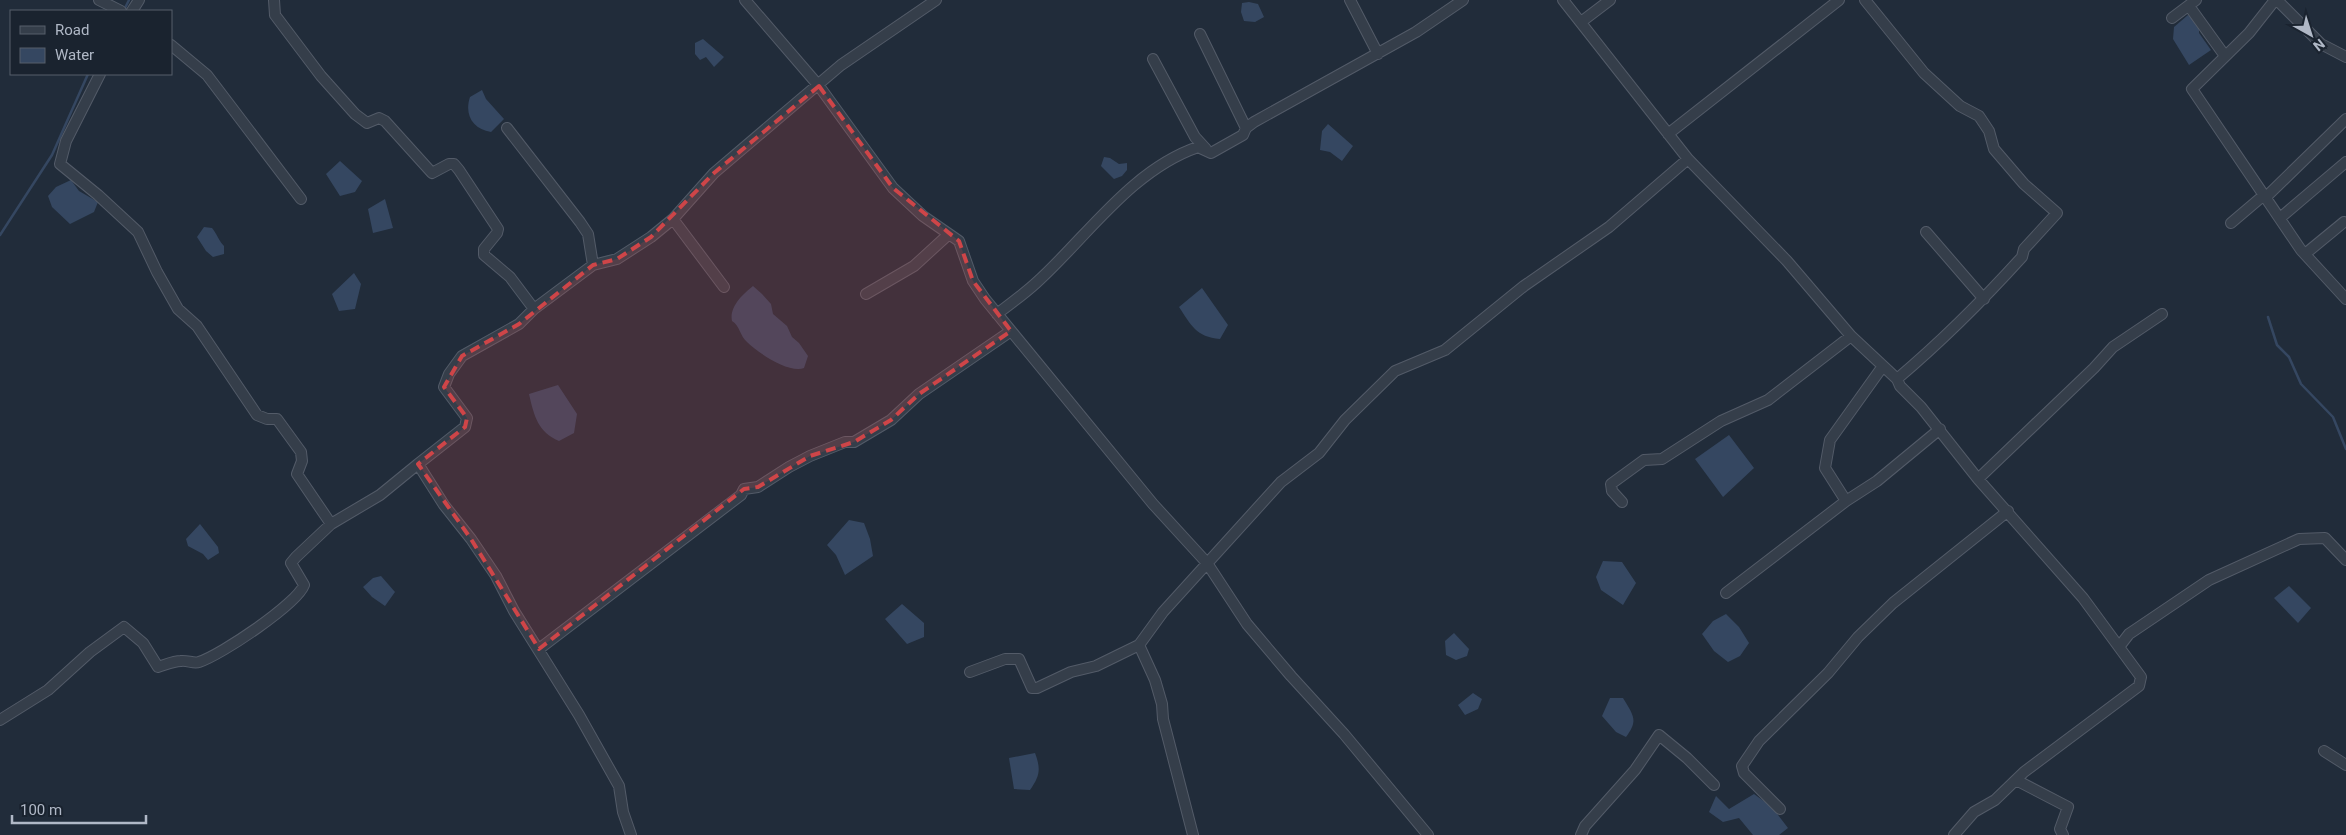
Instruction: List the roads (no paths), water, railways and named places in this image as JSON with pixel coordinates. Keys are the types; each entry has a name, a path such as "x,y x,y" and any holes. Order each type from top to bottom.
{"street":[{"path":"98,0 118,10"},
{"path":"274,0 276,15 284,27 322,76 355,114 367,123 380,118 385,120 432,173 449,164 454,164 498,229 484,249 484,255 510,277 534,309"},
{"path":"745,0 819,86 893,188 923,216 959,241 973,281 985,299 1153,504 1207,563 1247,624 1344,734 1428,835"},
{"path":"0,720 48,690 90,652 124,627 143,642 158,666 182,660 198,663 233,643 275,615 302,593 304,585 291,562 331,524 380,495 465,427 467,418 444,387 449,374 462,356 518,324 534,309 594,265 617,259 651,237 673,219 714,173 842,65 936,0"},
{"path":"1350,0 1378,54"},
{"path":"1211,153 1243,135 1246,128 1416,32 1463,0"},
{"path":"1563,0 1688,159 1787,261 1851,336 1897,379 1900,386 1940,429 1978,479 2083,598 2141,677 2139,686 2016,780 1995,800 1974,812 1954,835"},
{"path":"1581,22 1610,0"},
{"path":"1668,134 1839,0"},
{"path":"1865,0 1924,73 1960,106 1979,116 1989,132 1994,149 2024,184 2057,213 2024,249 2022,257 1984,299 1940,342 1897,379"},
{"path":"2346,57 2320,44 2276,0 2249,33 2192,89 2305,254 2346,299"},
{"path":"2172,18 2192,3 2225,56"},
{"path":"1200,34 1246,128"},
{"path":"172,46 207,75 301,199"},
{"path":"1153,59 1195,137 1211,153"},
{"path":"99,75 66,141 60,164 98,195 138,232 157,272 178,309 197,326 257,414 267,419 277,419 301,452 302,461 297,474 331,524"},
{"path":"2231,223 2265,196 2346,119"},
{"path":"507,128 588,234 594,265"},
{"path":"997,314 1036,283 1114,203 1150,174 1186,151 1198,147 1211,153"},
{"path":"970,672 1005,659 1019,659 1032,688 1036,688 1071,672 1096,666 1139,644 1163,612 1281,482 1319,453 1345,420 1395,371 1444,350 1524,286 1609,227 1688,159"},
{"path":"2280,218 2346,162"},
{"path":"673,219 724,287"},
{"path":"2305,254 2344,222"},
{"path":"1926,232 1984,299"},
{"path":"866,294 914,266 949,234"},
{"path":"1978,479 2094,368 2113,347 2162,314"},
{"path":"539,649 656,562 741,495 744,489 758,488 810,456 862,438 890,420 919,394 1011,331"},
{"path":"1622,502 1612,491 1610,484 1644,460 1662,459 1721,421 1768,400 1851,336"},
{"path":"1846,501 1825,468 1830,440 1883,366"},
{"path":"1726,594 1846,501 1877,481 1940,429"},
{"path":"418,464 444,505 471,539 539,649 619,786 623,812 632,835"},
{"path":"1780,809 1744,772 1742,766 1758,741 1828,673 1858,637 1893,603 2008,511"},
{"path":"2118,647 2129,634 2209,580 2300,539 2325,538 2346,560"},
{"path":"1139,644 1155,680 1162,704 1163,719 1194,835"},
{"path":"1581,835 1586,826 1635,770 1659,735 1687,758 1714,785"},
{"path":"2324,751 2346,765"},
{"path":"2016,780 2068,807 2060,829 2063,835"}],"water":[{"path":"1242,3 1258,4 1264,17 1255,22 1244,21 1241,12"},
{"path":"2188,15 2199,25 2199,33 2211,50 2189,65 2173,39 2174,27"},
{"path":"703,39 724,57 714,67 706,57 700,60 695,54 695,43"},
{"path":"482,90 486,99 504,119 491,132 479,128 469,115 468,104 470,97"},
{"path":"1328,124 1353,146 1342,161 1330,152 1320,150 1322,131"},
{"path":"1104,157 1110,158 1119,164 1127,163 1127,170 1122,176 1114,179 1101,166"},
{"path":"340,161 362,181 355,192 340,196 326,174"},
{"path":"71,180 79,191 98,202 94,212 70,224 52,207 48,196 56,187"},
{"path":"385,199 393,228 373,233 368,209"},
{"path":"204,227 214,230 224,246 224,254 213,257 206,251 197,237"},
{"path":"354,273 361,284 355,309 339,311 332,294"},
{"path":"753,286 771,304 773,314 787,326 792,337 808,356 804,368 791,368 766,357 745,340 732,321 735,306 741,297"},
{"path":"1202,288 1228,325 1220,339 1200,333 1191,325 1179,307"},
{"path":"558,385 577,414 574,433 559,441 546,433 538,422 529,394"},
{"path":"1729,435 1754,468 1723,497 1695,459"},
{"path":"849,520 864,523 870,539 873,556 845,575 836,555 827,545"},
{"path":"200,524 218,547 219,553 208,560 203,554 188,546 186,539"},
{"path":"1603,561 1622,562 1636,583 1623,605 1601,590 1596,577"},
{"path":"381,576 395,592 385,606 372,597 363,587 373,578"},
{"path":"2289,586 2311,608 2298,623 2274,598"},
{"path":"902,604 924,623 924,637 907,644 885,619"},
{"path":"1726,614 1739,627 1749,643 1740,656 1728,662 1714,651 1702,634 1713,621"},
{"path":"1454,633 1469,649 1467,656 1456,660 1446,655 1445,641"},
{"path":"1473,693 1482,699 1478,709 1465,715 1458,705"},
{"path":"1610,698 1623,698 1632,713 1632,726 1626,737 1616,732 1602,716"},
{"path":"1035,753 1038,764 1038,776 1033,785 1030,790 1014,789 1009,758"},
{"path":"1754,794 1772,807 1788,828 1779,835 1753,835 1739,818 1723,822 1709,812 1716,796 1729,809"}],"waterway":[{"path":"124,10 129,0"},
{"path":"0,235 52,155 88,75"},
{"path":"2268,317 2277,345 2289,357 2301,384 2333,417 2346,449"}]}
